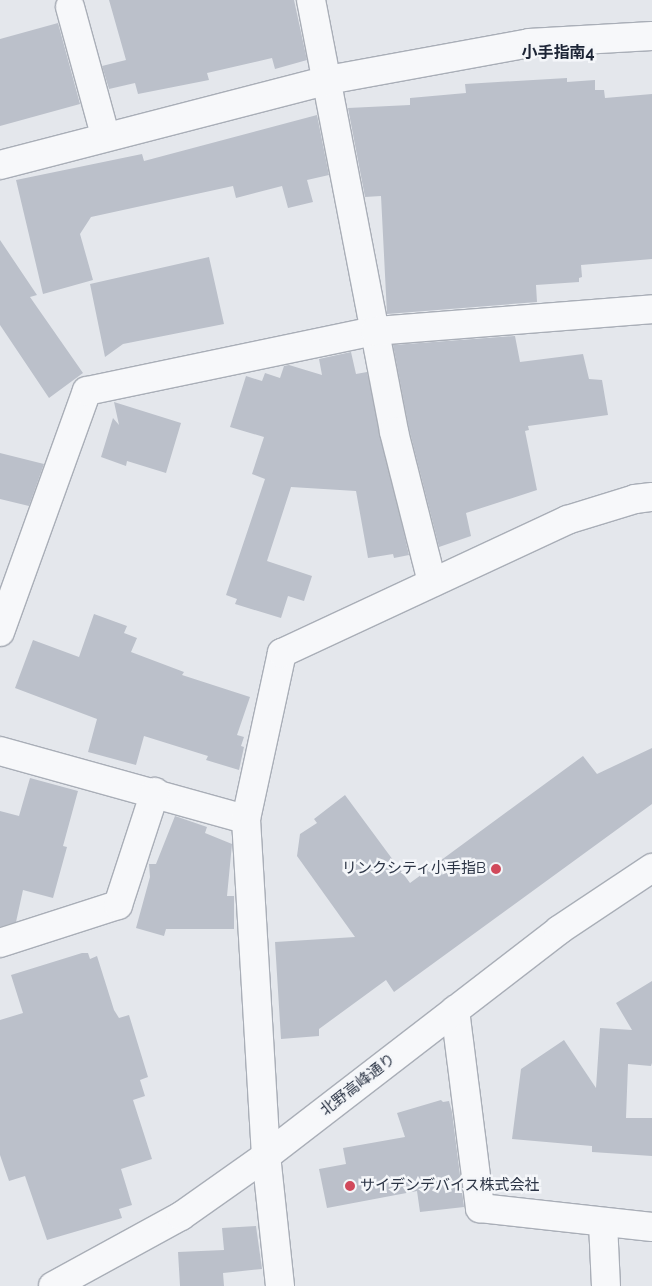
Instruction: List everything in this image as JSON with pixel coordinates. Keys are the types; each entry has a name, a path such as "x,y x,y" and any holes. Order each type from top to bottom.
{"street":[{"path":"311,0 328,80 394,432 432,582"},
{"path":"70,7 105,135"},
{"path":"0,165 105,135 328,80 530,44 652,36"},
{"path":"0,632 88,391 375,331 652,309"},
{"path":"280,1286 266,1156 246,819 282,653 567,520 635,499 652,497"},
{"path":"0,751 155,792 246,819"},
{"path":"0,943 118,905 155,792"},
{"name":"北野高峰通り","path":"53,1286 181,1216 266,1156 559,930 652,868"},
{"path":"455,1010 480,1208 652,1227"},
{"path":"603,1223 606,1286"}],"building":[{"path":"109,0 294,0 307,60 275,69 272,58 207,73 209,80 138,94 135,83 109,89 102,66 126,60"},
{"path":"58,23 80,104 0,126 0,39"},
{"path":"567,78 567,82 595,80 595,90 604,90 605,98 652,94 652,259 581,265 582,277 579,278 579,282 536,285 537,302 387,314 381,196 365,197 348,108 410,105 410,98 466,93 465,84"},
{"path":"317,115 329,175 307,180 313,202 288,208 282,186 236,198 233,186 91,217 80,234 93,280 43,294 16,180 142,154 144,161"},
{"path":"0,240 37,295 30,297 83,373 49,398 0,325"},
{"path":"209,257 224,324 123,344 105,357 90,284"},
{"path":"515,336 520,362 583,354 589,379 602,380 608,415 528,426 529,430 525,431 537,490 466,513 471,536 439,547 409,429 393,345"},
{"path":"351,352 356,374 367,372 409,555 394,558 393,554 368,558 356,491 291,487 267,561 312,576 304,601 288,596 281,618 235,604 237,599 226,595 265,479 252,474 264,437 230,427 246,376 262,381 265,373 280,378 284,366 289,365 322,375 319,359"},
{"path":"114,402 181,423 166,473 127,461 126,466 101,457 113,418 119,425"},
{"path":"0,453 44,464 29,506 0,499"},
{"path":"94,614 127,626 124,633 137,638 131,652 184,672 182,675 250,697 237,735 244,737 241,746 244,747 239,770 206,760 208,756 144,736 136,765 88,752 97,719 15,688 33,640 79,657"},
{"name":"リンクシティ小手指B","path":"652,748 652,804 394,992 386,980 319,1029 319,1036 281,1039 275,942 355,937 297,856 300,834 317,823 314,819 345,795 410,883 583,756 597,774"},
{"path":"30,778 78,791 63,846 67,847 53,898 23,890 16,922 0,927 0,811 19,816"},
{"path":"175,816 207,827 205,833 232,844 227,896 234,896 234,929 166,929 164,936 136,928 150,877 149,864 156,864"},
{"path":"82,953 88,953 90,959 97,956 114,1010 119,1018 129,1015 148,1077 140,1080 145,1096 133,1100 152,1159 121,1169 132,1205 119,1209 122,1218 47,1240 25,1176 9,1181 0,1155 0,1020 23,1013 11,975"},
{"path":"652,981 652,1063 651,1066 628,1064 626,1118 652,1118 652,1156 592,1152 592,1146 512,1139 521,1069 564,1040 596,1088 600,1028 632,1030 616,1003"},
{"path":"441,1100 443,1102 449,1101 452,1112 464,1207 420,1212 417,1191 327,1208 319,1169 346,1164 343,1148 405,1137 397,1113"},
{"path":"256,1226 262,1269 223,1273 224,1286 180,1286 178,1252 224,1250 222,1228"}],"place":[{"name":"リンクシティ小手指B","path":"496,869"},
{"name":"サイデンデバイス株式会社","path":"350,1186"}],"district":[{"name":"小手指南4","path":"558,53"}]}
